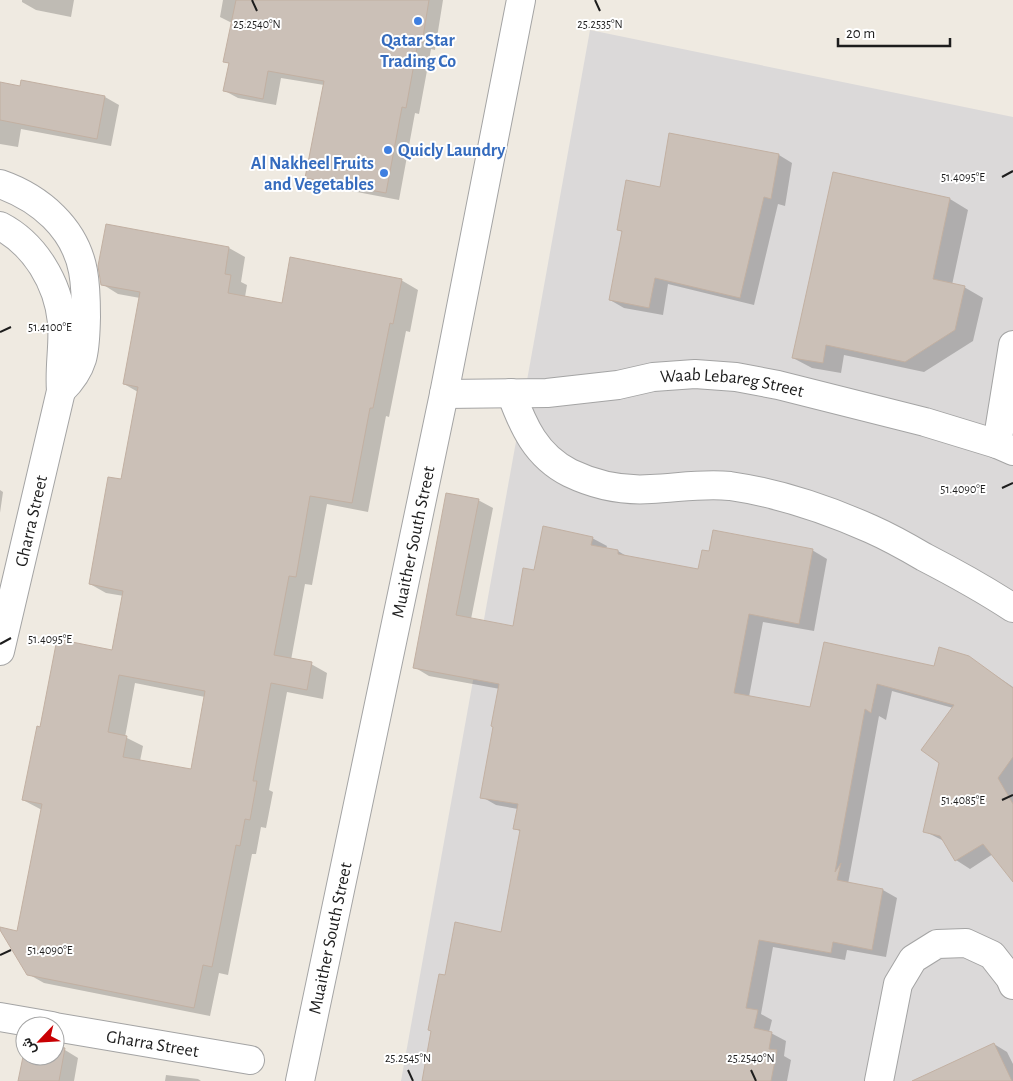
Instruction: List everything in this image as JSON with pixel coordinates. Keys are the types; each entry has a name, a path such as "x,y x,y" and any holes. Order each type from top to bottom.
{"street":[{"name":"Muaither South Street","path":"300,1081 444,394 521,0"},
{"name":"Gharra Street","path":"0,184 35,200 52,214 72,243 83,270 86,289 85,350 77,372 61,391"},
{"name":"Gharra Street","path":"0,226 24,243 39,260 59,301 62,323 61,391 0,650"},
{"path":"1005,447 1013,345"},
{"name":"Waab Lebareg Street","path":"444,394 547,393 618,385 653,377 695,374 736,377 778,385 925,422 1005,447"},
{"path":"511,393 528,435 539,449 552,462 584,479 606,486 628,489 700,485 728,486 762,491 797,501 872,529 979,586 1013,608"},
{"path":"879,1081 898,984 913,959 937,944 966,943 992,955 1010,978 1013,985"},
{"name":"Gharra Street","path":"0,1017 15,1020"},
{"name":"Gharra Street","path":"65,1028 250,1060"}],"shaded area":[{"path":"590,30 1013,117 1013,1081 401,1081"}],"building":[{"path":"236,0 429,0 422,43 418,42 406,108 402,107 386,193 305,178 324,81 268,71 263,99 223,91 229,63 223,62"},
{"path":"21,80 105,96 97,139 0,120 0,82 20,86"},
{"path":"669,133 779,154 771,199 764,197 740,298 655,278 649,308 609,300 622,231 617,230 626,180 660,187"},
{"path":"833,172 950,198 933,279 965,286 955,330 905,362 826,345 823,363 792,358"},
{"path":"106,224 229,247 225,274 231,275 228,293 282,303 290,257 402,279 393,324 390,323 373,408 370,408 352,503 310,496 296,577 289,576 274,655 312,662 307,690 271,683 253,781 257,781 250,820 245,819 240,846 236,845 212,967 203,965 194,1008 27,975 0,930 0,927 17,931 42,804 22,800 37,726 40,727 57,639 112,650 123,591 89,584 108,477 121,479 138,387 123,384 140,292 101,285 98,266","holes":["119,675 205,691 191,769 123,757 127,736 108,732"]},
{"path":"446,493 479,499 456,615 513,626 523,568 534,570 543,526 593,537 591,545 618,550 618,554 698,569 702,550 709,551 713,530 813,549 799,624 749,614 734,693 810,707 824,642 934,666 939,647 969,656 1013,688 1013,757 998,778 1013,804 1013,882 983,844 955,861 940,836 923,832 939,763 921,750 954,705 877,684 871,713 865,709 835,872 841,863 837,880 883,889 872,950 833,942 831,953 759,940 746,1008 758,1010 754,1028 772,1032 769,1049 777,1050 771,1081 422,1081 431,1031 428,1030 439,974 445,975 455,922 501,932 520,830 513,829 518,804 480,798 499,684 413,668"},
{"path":"994,1043 1012,1081 912,1081"},
{"path":"21,1066 62,1066 59,1081 18,1081"}],"place":[{"name":"Qatar Star Trading Co","path":"418,21"},
{"name":"Quicly Laundry","path":"388,150"},
{"name":"Al Nakheel Fruits and Vegetables","path":"384,173"}]}
